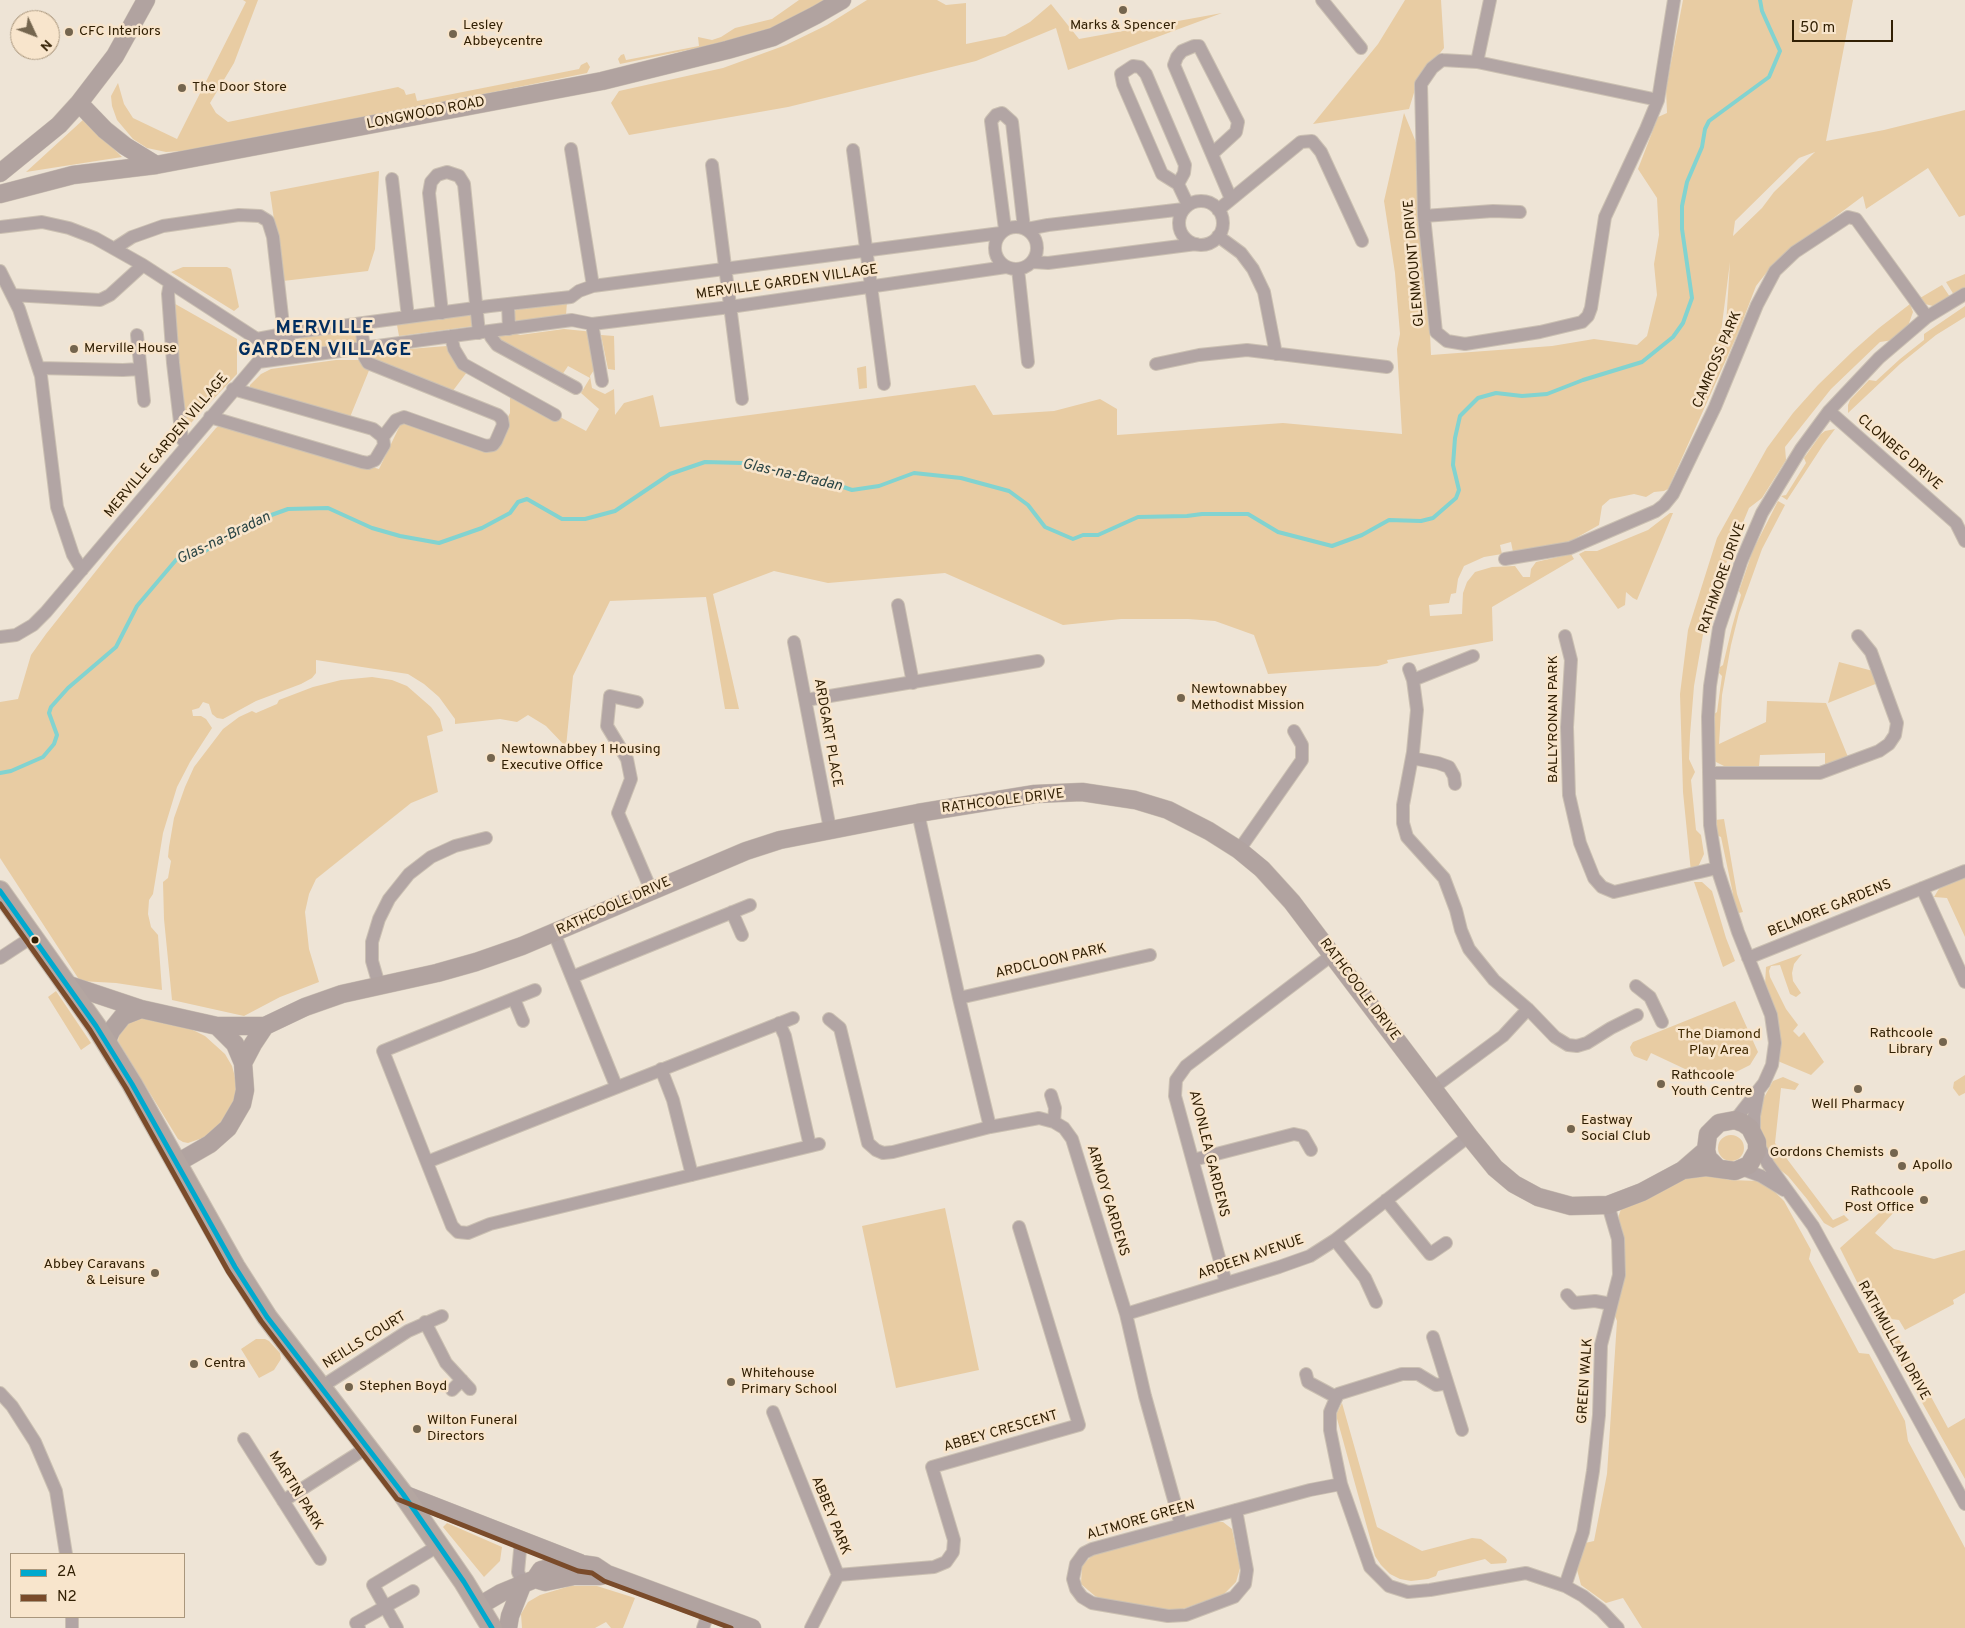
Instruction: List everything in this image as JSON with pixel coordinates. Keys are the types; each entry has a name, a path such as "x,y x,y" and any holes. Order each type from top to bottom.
{"main road":[{"path":"0,890 106,1042 235,1267 267,1317 403,1494 492,1628"}],"street":[{"path":"0,173 59,125 79,103 115,56 146,0"},
{"name":"LONGWOOD ROAD","path":"0,194 73,174 156,165 602,81 728,50 772,37 842,0"},
{"path":"1322,0 1361,48"},
{"path":"1477,62 1490,0"},
{"name":"GLENMOUNT DRIVE","path":"1658,100 1477,62 1442,60 1432,68 1421,84 1424,216 1436,332 1447,341 1465,344 1540,332 1582,322 1588,316 1591,308 1605,217 1658,100 1674,0"},
{"path":"1213,153 1236,132 1238,122 1199,46 1194,46 1182,50 1174,65 1231,199"},
{"path":"1178,184 1184,173 1185,165 1146,74 1140,67 1133,66 1121,74 1124,84 1162,174 1178,184 1186,207 1180,219 1180,229 1186,238 1196,244"},
{"path":"79,103 112,135 156,165"},
{"path":"1003,231 991,122 996,115 1002,113 1012,122 1025,228 1034,236 1037,242 1037,252 1033,262 1024,268 1012,268 998,259 995,253 997,239 1003,231 1018,226 1025,228 1186,207 1199,201 1204,201 1214,206 1218,210 1223,223 1218,236 1208,243 1048,263 1033,262"},
{"path":"1218,210 1301,142 1312,141 1321,152 1362,241"},
{"path":"571,148 593,286"},
{"path":"853,150 884,384"},
{"path":"712,165 742,399"},
{"path":"442,313 429,193 430,182 437,175 447,172 459,176 464,184 476,308 485,332 497,344 576,388"},
{"path":"392,179 408,317"},
{"path":"1424,216 1493,211 1520,212"},
{"path":"115,248 132,237 163,226 240,215 260,216 268,221 273,237 285,334 289,340 291,356"},
{"name":"CAMROSS PARK","path":"1505,559 1570,548 1656,511 1664,505 1673,494 1712,414 1757,305 1775,271 1794,252 1848,217 1856,219 1927,317"},
{"path":"0,227 42,222 69,228 115,248 257,339 258,362"},
{"name":"MERVILLE GARDEN VILLAGE","path":"257,339 408,317 571,297 579,291 593,286 1003,231"},
{"path":"1218,236 1242,253 1253,269 1264,292 1276,354"},
{"path":"12,295 100,300 110,295 143,265"},
{"path":"1012,268 1028,362"},
{"name":"MERVILLE GARDEN VILLAGE","path":"0,637 16,635 33,625 46,612 258,362 291,356 572,320 592,324 730,307 1012,268"},
{"path":"0,271 20,308 39,368 58,507 73,556 82,570"},
{"path":"170,283 168,294 173,364 182,439 187,445"},
{"name":"RATHMORE DRIVE","path":"1735,1120 1758,1092 1772,1065 1775,1043 1771,1015 1748,958 1717,868 1710,825 1708,718 1710,686 1719,628 1741,562 1762,513 1801,448 1829,411 1879,358 1927,317 1965,294"},
{"path":"571,297 572,320"},
{"path":"508,304 509,329"},
{"path":"388,321 391,344"},
{"path":"361,324 365,358 368,363 498,415 502,419 503,425 493,445 486,446 404,417 396,420 383,437"},
{"path":"592,324 602,381"},
{"path":"137,335 144,401"},
{"path":"451,336 454,349 463,364 555,415"},
{"path":"1156,364 1199,355 1247,350 1387,367"},
{"path":"39,368 140,369"},
{"path":"210,417 368,463 379,456 384,445 383,437 373,429 234,389"},
{"name":"CLONBEG DRIVE","path":"1829,411 1956,523 1965,541"},
{"path":"898,605 913,682"},
{"name":"BALLYRONAN PARK","path":"1565,636 1571,660 1567,727 1569,795 1580,843 1594,878 1602,888 1614,892 1717,868"},
{"path":"1709,773 1820,773 1879,751 1889,744 1895,735 1897,723 1871,652 1858,636"},
{"name":"ARDGART PLACE","path":"794,642 830,829"},
{"path":"1473,656 1411,674 1417,710 1412,758 1404,805 1403,823 1407,837 1444,878 1469,949 1494,980 1528,1009 1555,1037 1568,1045 1577,1046 1637,1015"},
{"path":"806,700 1038,662"},
{"path":"637,702 610,696 607,726 627,759 631,779 618,813 651,890"},
{"path":"1239,850 1302,760 1302,745 1294,731"},
{"path":"1412,758 1449,767 1454,776 1455,784"},
{"name":"RATHCOOLE DRIVE","path":"66,984 140,1009 217,1026 265,1026 342,994 476,962 554,933 746,851 780,840 918,813 1035,794 1082,792 1128,799 1168,810 1197,823 1239,850 1262,869 1286,896 1332,955 1469,1136 1495,1168 1514,1184 1538,1197 1571,1206 1608,1205 1642,1192 1683,1170 1706,1150"},
{"path":"918,813 990,1127"},
{"path":"379,985 372,962 372,942 378,919 389,899 409,874 431,857 456,846 486,838"},
{"name":"BELMORE GARDENS","path":"1748,958 1965,872"},
{"path":"1922,888 1965,982"},
{"path":"572,977 750,905"},
{"path":"732,912 742,935"},
{"path":"554,933 616,1086"},
{"path":"0,958 32,937"},
{"name":"ARDCLOON PARK","path":"959,998 1150,955"},
{"name":"AVONLEA GARDENS","path":"1226,1283 1175,1096 1176,1080 1186,1066 1332,955"},
{"path":"1636,986 1650,997 1662,1022"},
{"path":"535,990 383,1051 452,1226 458,1232 468,1233 490,1224 815,1145 785,1036 779,1023"},
{"path":"514,999 524,1021"},
{"path":"106,1042 123,1016 140,1009"},
{"path":"1433,1088 1503,1036 1528,1009"},
{"path":"427,1162 616,1086 794,1018"},
{"path":"829,1019 840,1028 868,1143 882,1153 893,1152 990,1127 1039,1118 1054,1122 1055,1108 1051,1095"},
{"path":"177,1163 210,1144 228,1128 237,1115 245,1090 243,1063 235,1044 217,1026"},
{"path":"243,1063 265,1026"},
{"path":"661,1069 673,1100 692,1175"},
{"name":"RATHMORE DRIVE","path":"1756,1138 1754,1124 1758,1092"},
{"path":"1735,1120 1750,1128 1756,1138 1754,1159 1742,1169 1727,1171 1719,1169 1708,1158 1706,1150 1708,1134 1720,1123 1735,1120"},
{"name":"ARMOY GARDENS","path":"1054,1122 1064,1128 1072,1139 1126,1314 1145,1396 1180,1525"},
{"path":"1193,1160 1294,1134 1303,1136 1311,1150"},
{"name":"ARDEEN AVENUE","path":"1126,1314 1279,1268 1310,1256 1335,1240 1469,1136"},
{"name":"RATHMULLAN DRIVE","path":"1756,1138 1768,1164 1813,1226 1965,1504"},
{"name":"RATHCOOLE DRIVE","path":"1683,1170 1699,1167 1719,1169"},
{"name":"RATHMULLAN DRIVE","path":"1742,1169 1768,1180 1792,1195"},
{"path":"1386,1200 1430,1254 1446,1243"},
{"name":"GREEN WALK","path":"1565,1586 1583,1532 1593,1471 1599,1415 1601,1345 1618,1282 1618,1239 1608,1205"},
{"name":"ABBEY CRESCENT","path":"838,1575 934,1567 946,1562 953,1552 954,1540 932,1467 1079,1426 1019,1226"},
{"path":"1335,1240 1365,1278 1376,1302"},
{"path":"1572,1304 1595,1301 1611,1304"},
{"name":"NEILLS COURT","path":"321,1387 408,1331 442,1316"},
{"name":"NEILLS COURT","path":"425,1322 446,1363 466,1385 452,1390"},
{"path":"1433,1337 1462,1430"},
{"path":"1306,1374 1308,1382 1336,1397"},
{"path":"1447,1383 1436,1385 1418,1374 1402,1374 1342,1392 1336,1397 1330,1412 1330,1430 1341,1484 1370,1567 1389,1586 1408,1592 1430,1590 1526,1573 1565,1586 1601,1610 1618,1628"},
{"path":"0,1393 12,1406 35,1442 56,1491 66,1553"},
{"name":"ABBEY PARK","path":"773,1412 838,1575 811,1628"},
{"name":"MARTIN PARK","path":"244,1439 320,1559"},
{"path":"283,1501 368,1447"},
{"name":"ALTMORE GREEN","path":"1236,1510 1247,1578 1241,1591 1234,1596 1186,1615 1168,1616 1092,1603 1082,1597 1076,1588 1073,1579 1076,1564 1084,1553 1092,1549 1180,1525 1310,1490 1341,1484"},
{"path":"403,1494 581,1564"},
{"path":"521,1540 518,1572 529,1581"},
{"path":"397,1628 373,1584 438,1546"},
{"path":"508,1628 510,1616 529,1581 541,1570 564,1565 581,1564 595,1566 607,1574 752,1628"},
{"path":"479,1606 501,1593 529,1581 545,1582 566,1577 607,1574"},
{"path":"359,1628 356,1623 413,1591"},
{"path":"704,1628 710,1611"}],"green space":[{"path":"243,0 258,0 234,63 210,103 216,113 228,122 398,87 404,90 406,95 415,93 417,101 579,69 581,65 587,62 590,67 587,73 214,149 166,152 147,148 133,139 117,120 112,106 111,96 118,83 124,104 133,118 177,139 246,2"},
{"path":"799,0 828,0 760,35 620,64 618,59 624,54 626,60 699,46 698,37 712,40 721,37 735,28 772,19"},
{"path":"867,0 937,0 946,5 966,3 966,44 1005,36 1030,22 1051,4 1079,39 1222,13 1068,70 1056,28 976,61 788,107 629,135 611,103 619,91 723,68 786,45 827,25"},
{"path":"1405,0 1441,0 1444,48 1417,83 1409,109 1313,124 1378,44"},
{"path":"1683,0 1853,0 1826,141 1884,130 1965,110 1965,215 1959,217 1928,168 1866,209 1863,196 1770,268 1756,286 1738,333 1668,489 1654,492 1646,497 1634,494 1610,499 1602,506 1599,525 1567,543 1513,552 1511,542 1500,545 1502,554 1484,557 1464,566 1458,579 1456,593 1451,594 1449,603 1429,605 1430,616 1462,614 1463,593 1467,582 1475,572 1492,567 1515,566 1523,577 1530,577 1531,569 1536,562 1571,554 1574,559 1492,607 1493,641 1387,660 1388,663 1378,666 1268,674 1254,635 1215,621 1121,619 1063,625 945,573 828,583 774,571 713,594 739,709 725,709 706,597 610,601 573,676 566,747 546,726 528,715 517,722 500,719 455,724 455,719 439,697 424,684 408,674 316,660 316,673 312,678 256,701 223,719 217,718 212,714 209,704 203,702 199,708 192,710 193,716 201,716 206,719 212,728 190,762 177,787 163,833 153,894 149,900 148,914 151,927 158,935 162,990 116,983 80,981 0,858 0,702 18,699 31,655 46,634 115,547 220,425 379,469 404,417 493,447 510,413 510,390 586,431 599,409 581,393 590,378 568,366 562,375 509,349 496,337 510,332 520,335 564,329 594,332 596,367 590,376 592,388 605,394 614,389 615,415 624,403 653,395 660,427 975,385 993,415 1054,411 1100,399 1117,409 1117,435 1283,423 1402,434 1397,349 1400,334 1395,273 1384,201 1404,113 1422,157 1431,355 1552,346 1594,339 1637,345 1647,336 1657,295 1654,264 1659,235 1657,198 1638,169 1658,117 1667,113 1666,89","holes":["1815,152 1774,192 1762,208 1733,236 1735,221 1799,158","1730,262 1726,325 1730,330 1720,340"]},
{"path":"84,119 122,157 26,172"},
{"path":"379,171 375,249 368,271 283,281 270,192"},
{"path":"183,267 227,267 231,269 239,307 234,311 171,272"},
{"path":"1965,274 1965,289 1954,295 1946,282"},
{"path":"1942,285 1950,297 1933,306 1925,304 1920,298"},
{"path":"170,301 237,339 237,374 190,424 185,425"},
{"path":"567,302 566,315 519,323 513,318 514,311 520,308"},
{"path":"1910,304 1913,312 1908,326 1893,340 1880,342 1831,389 1785,447 1786,460 1762,498 1749,508 1713,595 1704,629 1694,686 1690,735 1689,759 1695,772 1691,780 1696,830 1701,835 1704,854 1698,867 1691,872 1683,792 1680,694 1688,630 1717,538 1767,448 1793,413 1818,385 1853,351"},
{"path":"1965,306 1965,317 1936,335 1900,364 1848,413 1850,400 1869,380 1876,381 1924,340 1924,334"},
{"path":"473,314 474,326 399,336 397,325"},
{"path":"357,330 359,343 299,348 298,341 302,337"},
{"path":"601,335 614,336 615,370 608,369"},
{"path":"447,346 467,372 452,392 372,361 371,352"},
{"path":"336,360 363,360 370,368 348,422 250,389 250,385 261,374 271,369"},
{"path":"866,366 867,388 859,389 857,368"},
{"path":"1835,429 1787,500 1781,496 1786,495 1806,463 1804,458 1821,434"},
{"path":"1778,501 1785,505 1762,549 1739,613 1731,645 1722,695 1719,744 1766,722 1767,701 1826,703 1848,757 1825,765 1825,753 1760,755 1759,766 1726,767 1712,760 1713,715 1717,712 1722,676 1719,673 1720,667 1723,665 1741,595 1739,591 1753,550"},
{"path":"1670,513 1673,513 1637,600 1626,592 1625,605 1618,609 1579,554 1585,551 1597,551 1648,530"},
{"path":"1839,662 1873,671 1878,683 1828,703"},
{"path":"372,677 392,680 407,686 431,707 440,719 443,731 427,736 438,792 411,803 316,879 309,894 305,912 309,949 319,982 280,997 244,1016 172,1000 164,919 163,882 168,878 171,861 168,857 174,818 194,767 223,729 239,717 252,711 256,713 277,704 279,700 313,687 341,680"},
{"path":"1724,819 1737,894 1743,912 1735,914 1730,898 1733,894 1721,837 1716,835 1715,820"},
{"path":"1965,877 1965,937 1947,898 1934,897 1940,887"},
{"path":"1694,882 1702,882 1712,891 1735,961 1723,967"},
{"path":"1802,954 1794,964 1792,973 1793,981 1801,993 1796,997 1790,994 1780,965 1771,966 1769,971 1770,977 1786,1009 1798,1025 1793,1031 1799,1037 1804,1032 1824,1062 1811,1075 1773,1059 1765,985 1766,967"},
{"path":"56,991 91,1043 81,1050 48,997"},
{"name":"The Diamond Play Area","path":"1735,1001 1758,1052 1750,1065 1722,1079 1685,1069 1651,1053 1647,1061 1634,1056 1631,1051 1630,1047 1633,1042"},
{"path":"132,1016 187,1027 205,1036 225,1054 232,1066 238,1088 230,1113 211,1135 188,1143 178,1139 118,1041 119,1033"},
{"path":"1965,1075 1965,1093 1959,1096 1953,1088 1954,1082"},
{"path":"1783,1077 1799,1084 1795,1090 1781,1088 1775,1143 1833,1220 1844,1215 1849,1220 1833,1228 1824,1223 1807,1199 1788,1176 1774,1165 1764,1150 1757,1122 1759,1107 1773,1081"},
{"path":"1731,1135 1740,1139 1744,1148 1740,1157 1731,1161 1722,1157 1718,1148 1722,1139"},
{"path":"1707,1172 1729,1180 1760,1181 1769,1186 1784,1201 1811,1250 1809,1259 1859,1353 1869,1354 1905,1421 1908,1441 1965,1548 1965,1628 1642,1628 1623,1598 1606,1603 1581,1585 1576,1566 1585,1543 1594,1541 1607,1474 1617,1321 1613,1311 1624,1266 1623,1231 1619,1227 1619,1215 1621,1209 1688,1174"},
{"path":"1888,1205 1894,1212 1875,1233 1894,1249 1934,1259 1965,1250 1965,1293 1953,1300 1954,1304 1905,1330 1899,1320 1891,1319 1890,1333 1886,1340 1840,1248"},
{"path":"945,1208 979,1370 896,1388 862,1226"},
{"path":"256,1339 269,1341 280,1353 281,1359 274,1370 259,1378 241,1349"},
{"path":"1899,1339 1919,1374 1910,1372 1902,1367 1890,1346 1892,1341"},
{"path":"1922,1380 1948,1428 1965,1418 1965,1479 1915,1390 1917,1384"},
{"path":"1342,1403 1377,1527 1422,1551 1472,1538 1481,1539 1505,1557 1506,1563 1491,1564 1485,1559 1438,1571 1436,1576 1428,1579 1411,1581 1400,1579 1390,1574 1375,1556 1336,1415"},
{"path":"1212,1522 1223,1522 1232,1529 1240,1568 1236,1582 1224,1594 1180,1610 1168,1611 1103,1599 1095,1596 1081,1584 1082,1565 1094,1554"},
{"path":"447,1523 502,1547 500,1561 484,1577 443,1527"},
{"path":"570,1586 597,1586 635,1598 623,1628 611,1628 606,1622 595,1628 522,1628 521,1614 528,1602 540,1595"}],"waterway":[{"name":"Glas-na-Bradan","path":"0,773 11,771 43,757 54,744 57,735 49,713 51,707 68,688 116,647 137,606 176,560 200,554 252,522 288,509 328,508 372,528 400,536 439,543 482,528 510,513 518,502 527,499 562,519 585,519 615,511 670,474 705,462 742,463 820,479 852,490 879,486 914,473 961,478 1009,491 1028,505 1045,527 1073,539 1083,535 1098,535 1138,517 1248,514 1278,532 1332,546 1362,535 1389,520 1421,521 1433,518 1456,498 1459,490 1453,465 1455,438 1460,416 1478,398 1496,393 1522,396 1547,394 1583,380 1642,362 1673,337 1683,323 1692,298 1682,229 1682,206 1687,182 1702,147 1705,129 1709,121 1769,77 1780,51 1762,11 1760,0"}],"transit line":[{"name":"2A","path":"0,891 96,1026 132,1084 235,1267 267,1317 403,1494 464,1582 492,1628"},
{"name":"N2","path":"0,904 90,1030 126,1088 228,1271 261,1321 397,1499 578,1571 592,1573 604,1581 731,1628"}],"place":[{"name":"Marks & Spencer","path":"1123,10"},
{"name":"CFC Interiors","path":"69,32"},
{"name":"Lesley Abbeycentre","path":"453,34"},
{"name":"The Door Store","path":"182,88"},
{"name":"Merville House","path":"74,349"},
{"name":"Newtownabbey Methodist Mission","path":"1181,698"},
{"name":"Newtownabbey 1 Housing Executive Office","path":"491,758"},
{"name":"Rathcoole Library","path":"1943,1042"},
{"name":"Rathcoole Youth Centre","path":"1661,1084"},
{"name":"Well Pharmacy","path":"1858,1089"},
{"name":"Eastway Social Club","path":"1571,1129"},
{"name":"Gordons Chemists","path":"1894,1153"},
{"name":"Apollo","path":"1902,1166"},
{"name":"Rathcoole Post Office","path":"1924,1200"},
{"name":"Abbey Caravans & Leisure","path":"155,1273"},
{"name":"Centra","path":"194,1364"},
{"name":"Whitehouse Primary School","path":"731,1382"},
{"name":"Stephen Boyd","path":"349,1387"},
{"name":"Wilton Funeral Directors","path":"417,1429"}],"district":[{"name":"MERVILLE GARDEN VILLAGE","path":"325,340"}]}
